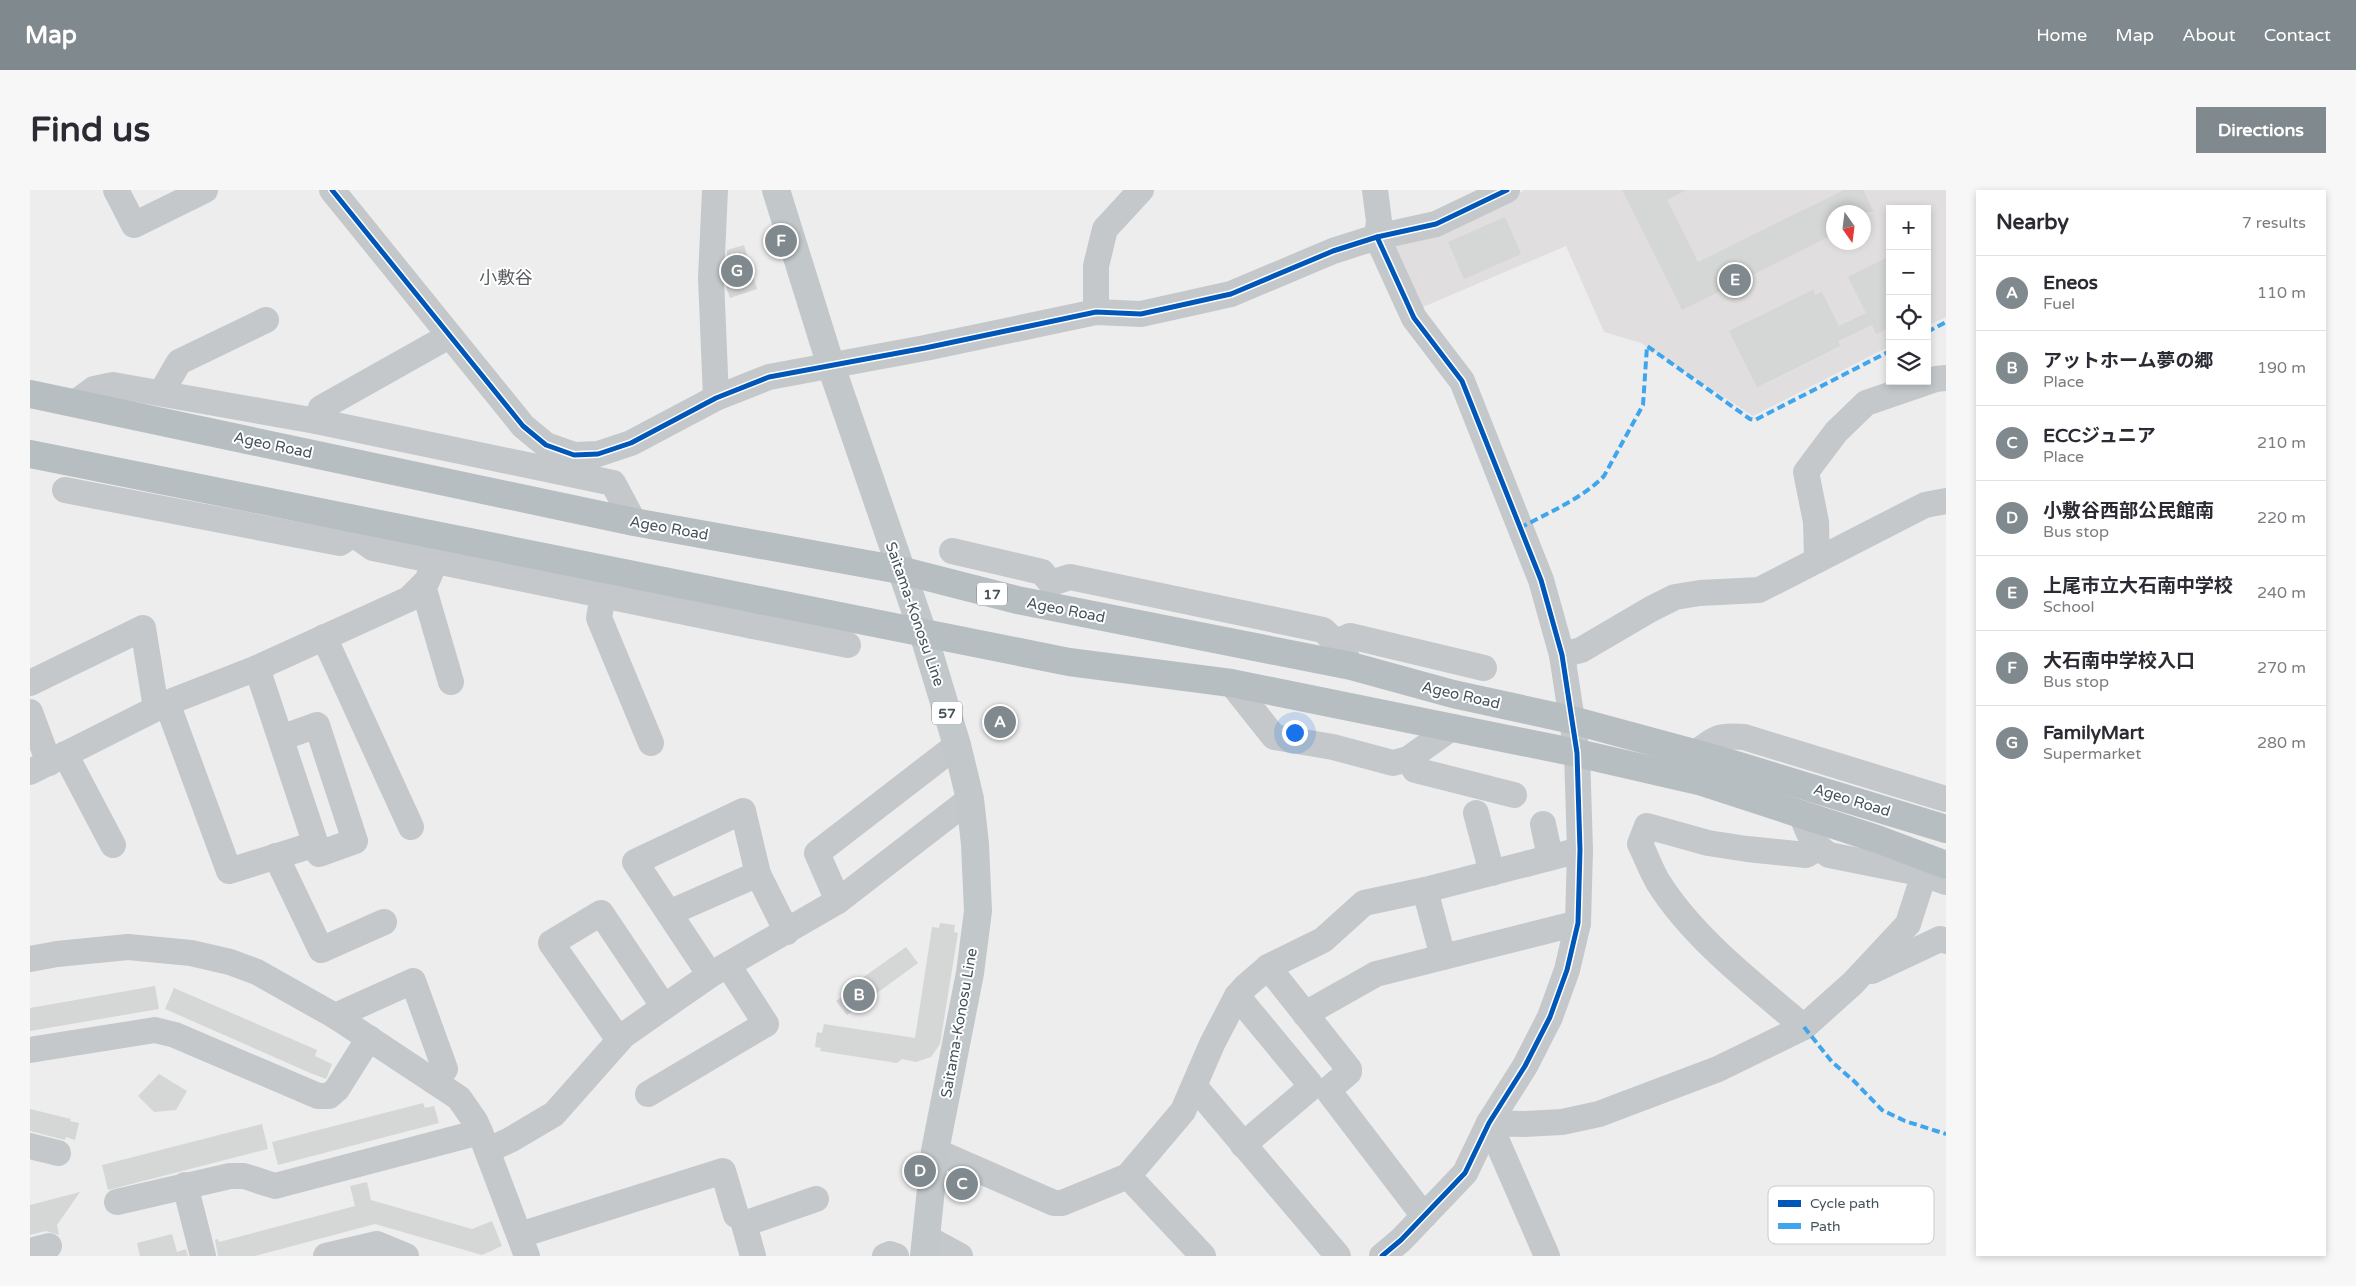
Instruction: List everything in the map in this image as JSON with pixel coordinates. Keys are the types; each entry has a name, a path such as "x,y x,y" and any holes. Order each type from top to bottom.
{"highway":[{"name":"Ageo Road","path":"30,394 634,522 900,570 1017,600 1351,666 1453,694 1572,720 1696,753 1946,829"},
{"name":"Ageo Road","path":"30,454 349,526 768,602 1069,662 1231,683 1577,753 1699,781 1877,839 1939,874"}],"main road":[{"name":"Saitama-Konosu Line","path":"776,190 830,366 923,633 957,745 970,799 975,844 978,911 970,973 935,1151 921,1250"}],"street":[{"path":"116,190 134,225 205,190"},
{"path":"332,190 523,426 571,464 613,483 634,522"},
{"path":"715,190 711,278 716,398"},
{"path":"1096,312 1096,266 1105,229 1141,190"},
{"path":"1375,190 1379,221 1377,237 1414,318 1462,381 1541,580 1562,655 1580,779 1578,923 1567,970 1550,1017 1525,1066 1489,1123 1465,1173 1424,1216 1408,1246 1382,1256"},
{"path":"75,403 94,389 113,385 571,464 631,443 716,398 769,377 1096,312 1141,314 1231,294 1333,251 1377,237 1436,224 1507,190"},
{"path":"162,394 178,362 266,320"},
{"path":"316,421 321,408 449,336"},
{"path":"1817,560 1816,522 1806,472 1836,432 1866,402 1936,379 1946,378"},
{"path":"65,490 340,543 349,526 373,548 848,645"},
{"path":"1562,655 1581,650 1651,609 1676,597 1700,593 1759,590 1925,506 1946,501"},
{"path":"952,551 1042,572 1051,583"},
{"path":"48,763 162,705 257,668 409,599 427,581 435,562"},
{"path":"1017,600 1051,583 1070,577 1323,630 1342,648 1351,666"},
{"path":"422,586 450,682"},
{"path":"603,596 599,618 651,744"},
{"path":"753,626 768,602"},
{"path":"30,683 143,628 162,705 229,871 316,844"},
{"path":"1336,642 1350,636 1484,668"},
{"path":"324,637 411,828"},
{"path":"257,668 280,738 319,854 355,841 317,726 280,738"},
{"path":"1231,683 1274,737 1333,747 1393,763 1408,759 1453,727"},
{"path":"30,712 48,763 113,845"},
{"path":"1696,753 1712,739 1724,735 1744,737 1946,799"},
{"path":"838,901 817,852 957,745"},
{"path":"1408,759 1415,770 1514,795"},
{"path":"117,1202 215,1178 244,1176 276,1186 484,1141 510,1140 554,1114 619,1040 719,970 838,901 970,799"},
{"path":"648,1094 766,1024 669,913 635,862 743,812 758,874 787,932"},
{"path":"1476,814 1492,873"},
{"path":"1489,1123 1562,1122 1599,1114 1718,1069 1804,1027 1858,978 1908,924 1939,874 1829,855 1818,848 1809,835 1802,816"},
{"path":"1543,824 1550,857"},
{"path":"1804,1027 1748,979 1685,919 1658,881 1640,844 1647,826 1708,843 1747,850 1806,855 1818,848"},
{"path":"935,1151 1054,1203 1062,1202 1128,1176 1177,1120 1195,1087 1212,1044 1237,996 1268,967 1323,940 1364,903 1425,890 1580,850"},
{"path":"276,856 321,950 384,922"},
{"path":"669,913 758,874"},
{"path":"1425,890 1443,958"},
{"path":"619,1040 552,943 601,913 664,1007"},
{"path":"1305,1014 1376,974 1578,923"},
{"path":"1858,978 1940,939 1946,941"},
{"path":"30,959 56,954 128,947 191,953 230,962 257,972 335,1016 459,1098 475,1121 484,1141 523,1246 723,1171 736,1215"},
{"path":"1268,967 1349,1069 1349,1072 1329,1089 1330,1093 1424,1216"},
{"path":"335,1016 413,981 445,1069 435,1082"},
{"path":"1237,996 1310,1084 1309,1089 1243,1145"},
{"path":"30,1050 146,1030 164,1031 318,1096 329,1096 337,1089 370,1038"},
{"path":"1195,1087 1338,1256"},
{"path":"1489,1123 1547,1256"},
{"path":"30,1146 58,1153"},
{"path":"1128,1176 1204,1256"},
{"path":"185,1185 203,1256"},
{"path":"753,1256 744,1224 816,1200"},
{"path":"326,1256 377,1244 406,1256"},
{"path":"921,1250 960,1256"},
{"path":"884,1256 890,1254 896,1256"}],"shaded area":[{"path":"1525,190 1946,190 1946,317 1931,324 1931,205 1886,205 1886,348 1753,416 1641,343 1604,332 1566,246 1416,310 1391,244 1449,227"}],"building":[{"path":"1622,190 1686,190 1667,200 1698,262 1844,190 1863,190 1870,205 1826,205 1826,238 1682,310"},
{"path":"1505,217 1521,254 1464,279 1448,242"},
{"path":"744,245 757,289 730,298 726,287 727,250"},
{"path":"1886,258 1886,329 1876,334 1872,325 1838,341 1840,346 1757,387 1729,331 1813,290 1815,295 1822,292 1839,326 1866,313 1848,277"},
{"path":"940,923 955,925 954,932 958,933 940,1044 931,1057 916,1062 902,1059 897,1063 820,1051 821,1048 815,1047 817,1032 822,1033 824,1024 915,1038 932,927 939,928"},
{"path":"906,947 918,963 847,1015 836,1001 850,991 848,988"},
{"path":"155,986 159,1009 30,1031 30,1008"},
{"path":"174,988 317,1050 315,1056 332,1064 326,1079 165,1009"},
{"path":"159,1074 187,1091 176,1110 154,1112 138,1096"},
{"path":"423,1103 425,1108 434,1106 439,1123 278,1165 272,1142"},
{"path":"30,1109 71,1119 70,1121 79,1123 75,1140 66,1137 65,1140 30,1131"},
{"path":"262,1124 268,1149 108,1190 102,1165"},
{"path":"951,1175 975,1185 970,1198 947,1190"},
{"path":"367,1182 371,1200 472,1229 492,1221 502,1246 482,1255 375,1224 255,1256 218,1256 215,1240 218,1239 219,1242 355,1206 350,1186"},
{"path":"80,1192 57,1225 59,1235 46,1231 30,1235 30,1205"},
{"path":"172,1234 177,1252 186,1249 188,1256 140,1256 137,1243"}],"marked path":[{"path":"1931,330 1946,322"},
{"path":"1520,528 1575,499 1604,476 1643,405 1647,346 1750,419 1755,420 1886,353"},
{"path":"1804,1027 1832,1062 1854,1081 1882,1110 1905,1121 1946,1134"}],"cycle path":[{"path":"332,190 523,426 546,445 574,455 598,454 631,443 716,398 769,377 925,348 1096,312 1141,314 1231,294 1333,251 1377,237 1436,224 1507,190"},
{"path":"1377,237 1414,318 1462,381 1541,580 1562,655 1577,753 1580,850 1578,923 1567,970 1550,1017 1525,1066 1489,1123 1465,1173 1401,1240 1382,1256"}],"place":[{"name":"大石南中学校入口","path":"781,241"},
{"name":"FamilyMart","path":"737,271"},
{"name":"上尾市立大石南中学校","path":"1735,280"},
{"name":"Eneos","path":"1000,722"},
{"name":"アットホーム夢の郷","path":"859,995"},
{"name":"小敷谷西部公民館南","path":"920,1171"},
{"name":"ECCジュニア","path":"962,1184"}],"district":[{"name":"小敷谷","path":"506,278"}]}
